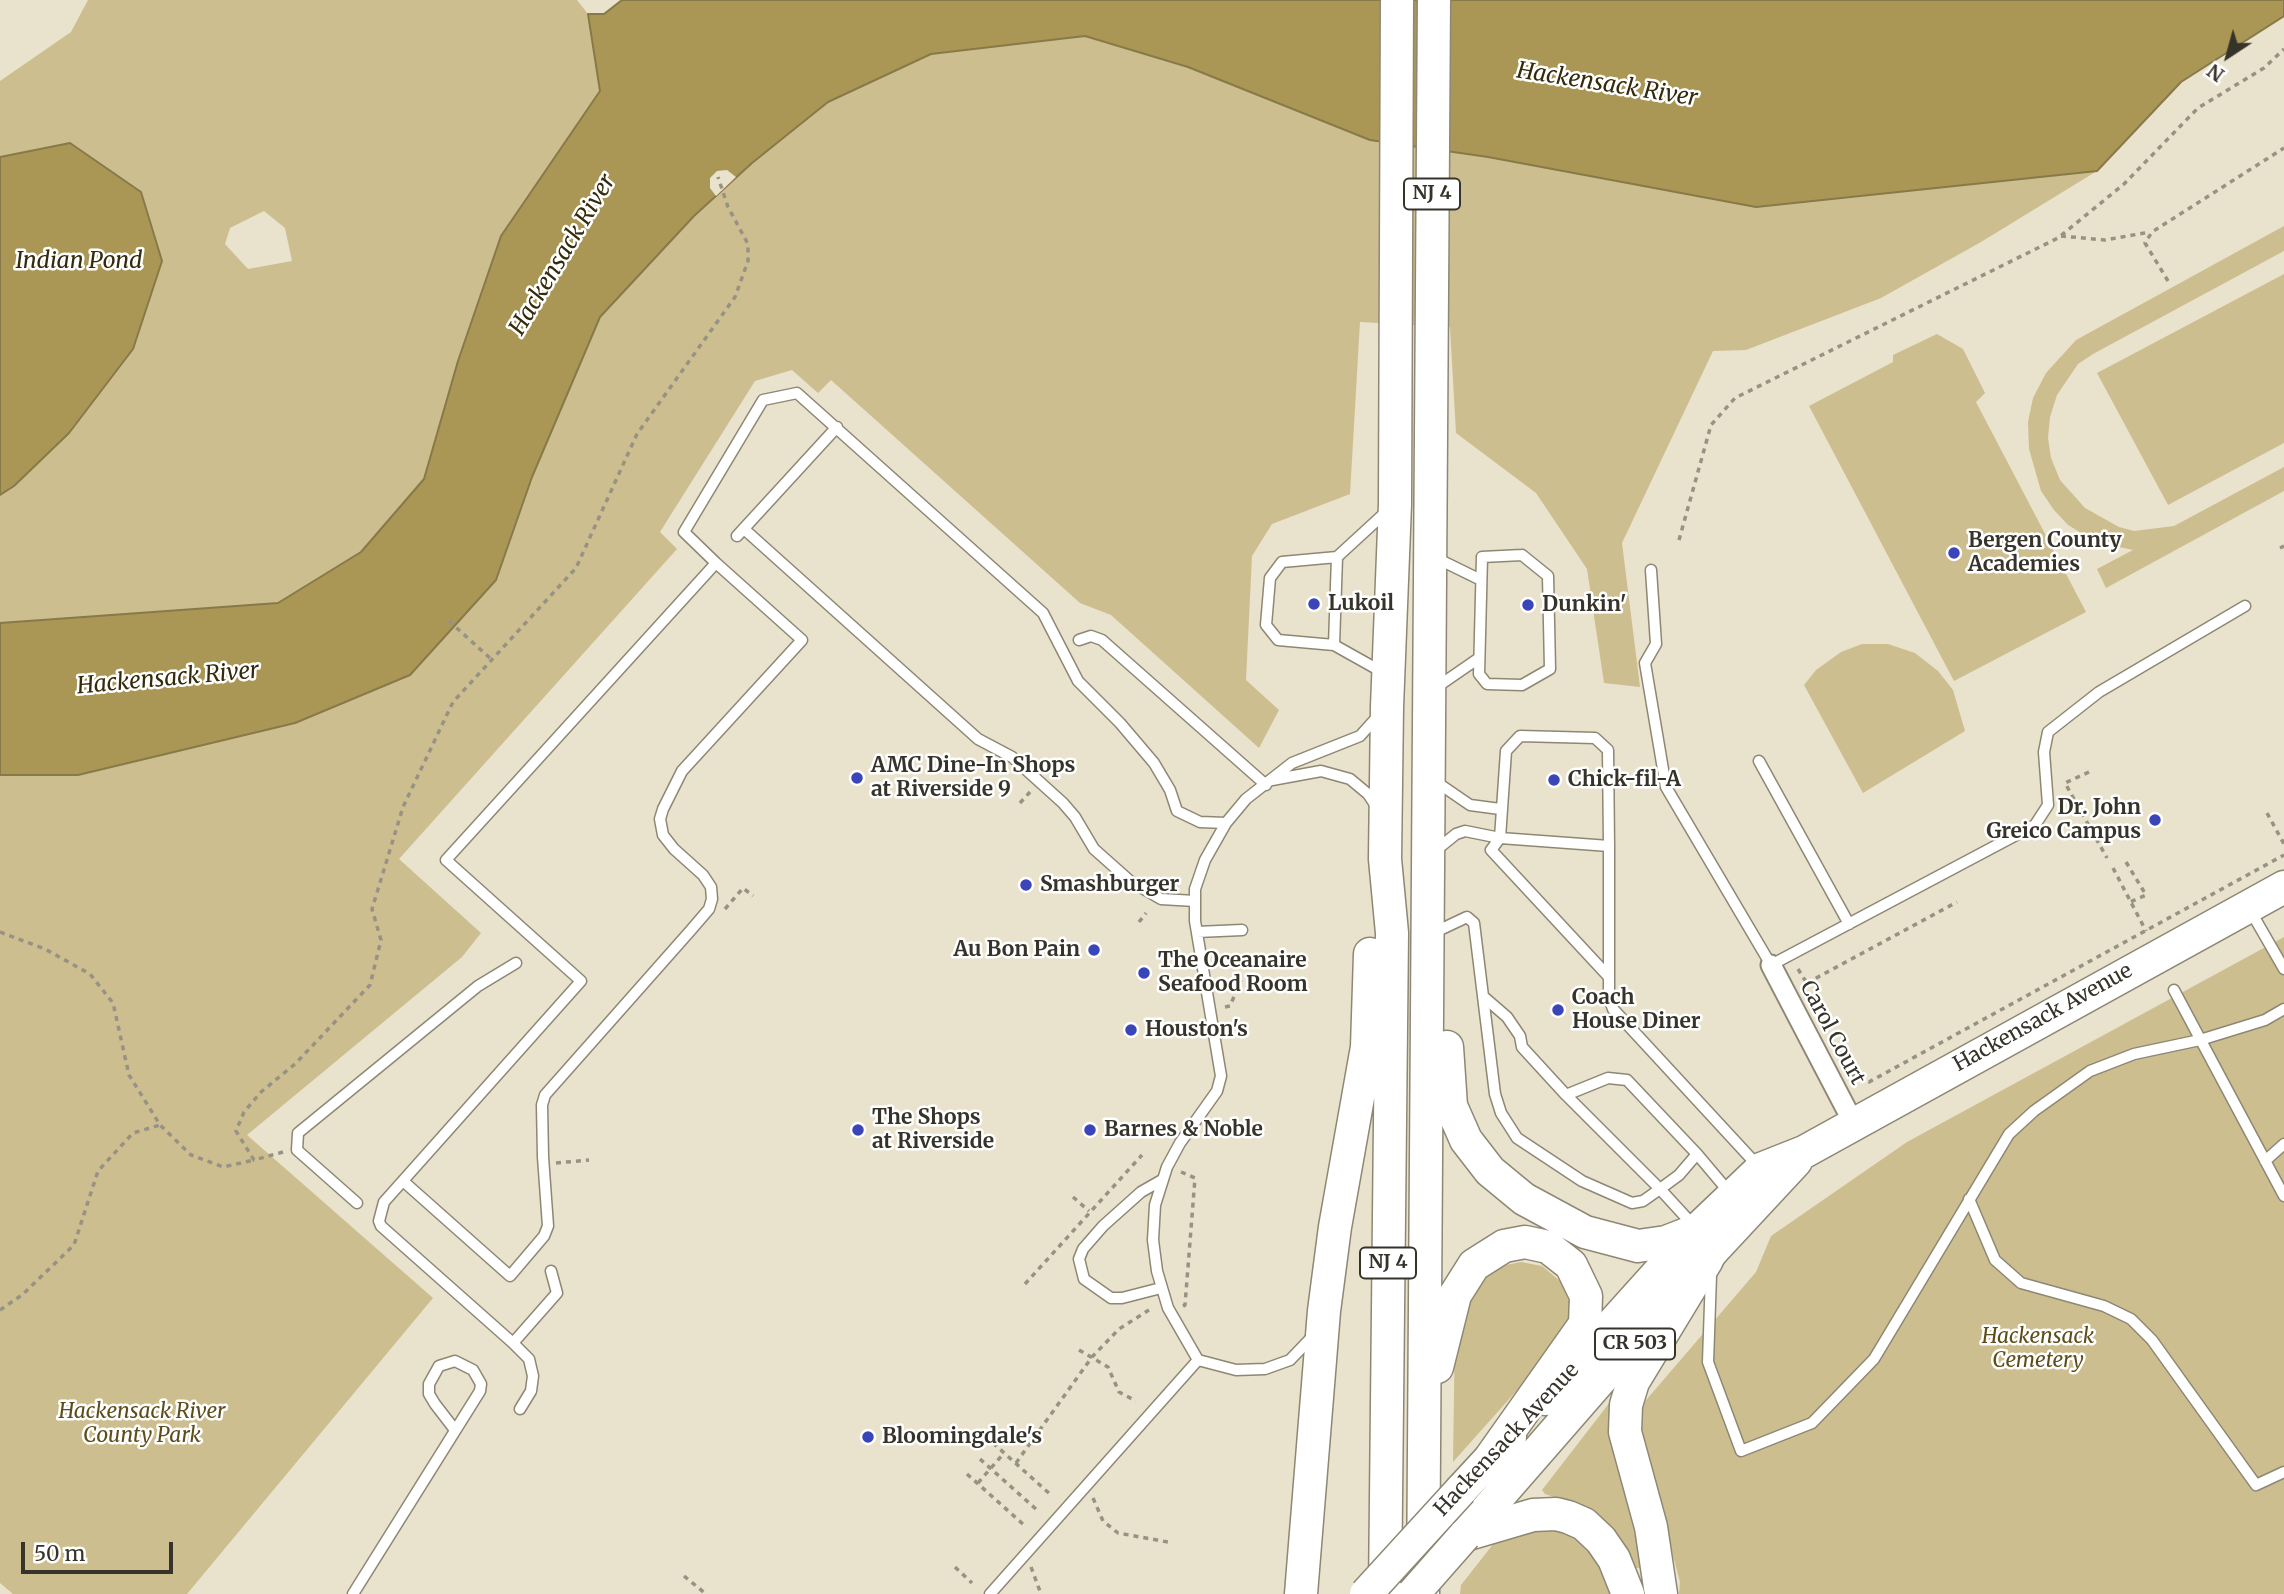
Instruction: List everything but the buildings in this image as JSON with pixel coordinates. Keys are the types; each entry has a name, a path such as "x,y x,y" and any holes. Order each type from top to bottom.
{"main road":[{"name":"NJ 4","path":"1385,1594 1392,933 1385,859 1387,707 1395,504 1397,0"},
{"name":"NJ 4","path":"1423,1594 1427,694 1434,0"},
{"path":"1301,1594 1324,1311 1335,1227 1367,1047 1371,881 1385,859"},
{"name":"Hackensack Avenue","path":"1413,1594 1706,1246 1732,1195 1761,1169 1804,1152 1853,1122 2284,887"},
{"path":"1428,936 1447,1044 1451,1106 1466,1140 1490,1171 1546,1213 1611,1240 1648,1246 1706,1246 1633,1382 1626,1405 1625,1432 1651,1527 1661,1594"},
{"name":"Hackensack Avenue","path":"1366,1594 1491,1457 1804,1152"},
{"path":"1425,1423 1451,1307 1474,1265 1494,1251 1513,1244 1525,1242 1548,1247 1564,1258 1578,1275 1586,1296 1585,1324 1491,1457"},
{"path":"1465,1535 1533,1515 1556,1514 1568,1517 1584,1524 1601,1540 1614,1559 1628,1594"}],"street":[{"name":"Carol Court","path":"1771,965 1853,1122"}],"lane":[{"path":"403,1181 509,1276 544,1236 548,1226 541,1105 545,1095 709,909 712,887 663,835 660,819 663,809 682,771 802,640 684,532 764,400 797,393 1043,613 1077,681 1120,723 1154,764 1170,790 1177,811 1200,822 1226,823"},
{"path":"836,427 741,533 839,621 978,739 1012,757 1063,803 1075,817 1094,849 1130,881 1161,899 1195,901"},
{"path":"1388,675 1334,645 1278,640 1266,625 1270,578 1282,562 1337,557 1395,504"},
{"path":"1429,555 1481,580"},
{"path":"1522,555 1548,576 1550,669 1522,685 1487,684 1479,674 1479,658 1482,557 1522,555"},
{"path":"1334,645 1337,557"},
{"path":"520,1409 531,1391 533,1376 529,1359 381,1226 381,1207 582,981 446,860 716,563"},
{"path":"1651,570 1656,644 1645,663 1666,787 1771,965 2035,825 2048,805 2045,752 2048,732 2099,692 2245,606"},
{"path":"1079,640 1091,636 1102,639 1269,782"},
{"path":"1427,694 1479,658"},
{"path":"1324,1311 1310,1340 1290,1360 1278,1366 1245,1371 1198,1360 1170,1313 1161,1288 1153,1240 1155,1205 1167,1167 1217,1091 1221,1076 1197,932 1195,889 1205,860 1226,823 1246,799 1292,763 1360,736 1387,707"},
{"path":"1609,977 1491,850 1500,838 1506,751 1521,736 1595,738 1608,750 1609,846 1609,977 1609,998 1613,1009 1761,1169"},
{"path":"1759,761 1849,924"},
{"path":"1269,782 1321,771 1350,779 1368,794 1386,822"},
{"path":"1427,776 1470,805 1500,809"},
{"path":"1427,859 1456,834 1465,831 1500,838 1609,846"},
{"path":"2248,907 2284,969"},
{"path":"1428,936 1466,917 1474,923 1495,1094 1501,1114 1517,1138 1582,1181 1632,1203 1643,1201 1679,1175 1697,1154"},
{"path":"1197,932 1242,930"},
{"path":"357,1203 297,1150 298,1133 478,986 516,964"},
{"path":"2174,990 2284,1196"},
{"path":"1485,998 1507,1017 1520,1036 1522,1047 1660,1189 1706,1246 1709,1292 1708,1362 1741,1451 1812,1423 1874,1359 2009,1134 2090,1071 2134,1054 2200,1040 2264,1020 2284,1009"},
{"path":"1566,1095 1608,1078 1627,1080 1732,1195"},
{"path":"2265,1161 2284,1144"},
{"path":"1161,1288 1122,1298 1111,1298 1084,1279 1079,1259 1083,1249 1103,1226 1140,1192 1162,1180"},
{"path":"1969,1199 1995,1260 2021,1283 2092,1302 2131,1319 2152,1340 2256,1485 2284,1472"},
{"path":"513,1343 557,1293 551,1271"},
{"path":"990,1594 1198,1360"},
{"path":"353,1594 480,1391 481,1384 473,1370 455,1361 439,1366 429,1384 429,1394 455,1430"}],"path":[{"path":"1679,540 1711,425 1735,398 2061,236 2123,184 2198,108 2264,68 2284,49"},
{"path":"2061,236 2105,240 2152,232 2284,148"},
{"path":"254,1160 236,1130 244,1112 370,985 381,940 372,909 403,807 453,702 576,568 637,434 735,297 748,261 748,244 728,207 718,177"},
{"path":"2152,232 2145,243 2168,281"},
{"path":"449,621 491,659"},
{"path":"2089,772 2065,783 2107,858"},
{"path":"2267,813 2284,844"},
{"path":"1844,1069 1869,1082 2284,855"},
{"path":"2126,862 2146,895 2130,902"},
{"path":"2113,868 2146,930"},
{"path":"709,909 722,912 743,888 753,896"},
{"path":"1800,989 1956,902"},
{"path":"1139,922 1146,913"},
{"path":"0,932 45,948 90,974 113,1003 129,1075 160,1125 191,1155 223,1167 297,1150"},
{"path":"1798,969 1807,983"},
{"path":"0,1310 22,1295 74,1245 98,1171 132,1133 160,1125"},
{"path":"1025,1284 1142,1155"},
{"path":"543,1164 589,1160"},
{"path":"1167,1167 1195,1178 1185,1305 1170,1313"},
{"path":"1073,1197 1089,1211"},
{"path":"1016,1463 1092,1357 1119,1329 1149,1310"},
{"path":"1079,1350 1108,1367 1119,1392 1136,1401"},
{"path":"993,1443 1051,1495"},
{"path":"977,1484 1004,1453"},
{"path":"980,1459 1037,1510"},
{"path":"967,1474 1024,1525"},
{"path":"1083,1488 1096,1501 1103,1521 1118,1533 1168,1542"},
{"path":"955,1567 972,1583"},
{"path":"684,1576 706,1594"}],"green space":[{"path":"88,0 577,0 588,14 600,91 501,236 458,361 424,479 361,552 278,603 0,623 0,495 14,486 69,433 133,349 162,261 141,192 71,143 0,157 0,81 71,32","holes":["264,211 285,228 292,261 248,269 225,244 230,228"]},
{"name":"Hackensack River County Park","path":"1085,36 1188,67 1370,140 1488,157 1756,207 2097,171 1981,242 1881,298 1746,350 1713,351 1622,543 1640,687 1604,683 1587,569 1536,493 1456,433 1450,327 1360,322 1350,494 1272,524 1252,556 1246,680 1279,710 1259,748 1111,615 1080,603 831,380 818,393 792,370 755,381 660,532 677,549 399,859 481,933 462,957 247,1135 433,1298 187,1594 13,1594 0,1583 0,775 78,775 295,723 410,674 496,580 532,477 600,317 694,216 752,163 828,102 931,54"},
{"path":"2284,226 2284,251 2093,354 2078,364 2057,395 2050,417 2048,438 2051,458 2060,480 2085,508 2119,527 2134,531 2174,526 2284,467 2284,491 2106,588 2097,569 2133,550 2096,542 2068,525 2041,491 2029,449 2028,422 2033,398 2046,373 2076,340"},
{"path":"2284,274 2284,443 2168,505 2097,373"},
{"path":"1937,334 1963,349 1985,393 1976,402 2086,612 1954,681 1809,406 1893,362 1893,355"},
{"path":"1862,644 1888,644 1915,653 1938,671 1953,690 1965,731 1863,793 1804,685 1816,670 1841,652"},
{"name":"Hackensack Cemetery","path":"2284,937 2284,1594 1679,1594 1680,1582 1635,1413 1756,1272 1771,1236 1907,1142"},
{"path":"1521,1262 1542,1266 1560,1281 1570,1303 1569,1324 1561,1341 1453,1462 1455,1326 1480,1281 1501,1266"},
{"path":"1614,1397 1611,1439 1645,1568 1634,1568 1616,1534 1589,1509 1545,1494 1542,1490"},
{"path":"1547,1526 1576,1537 1591,1552 1604,1573 1611,1594 1460,1594 1461,1585 1494,1543 1510,1532"}],"water":[{"name":"Hackensack River","path":"622,0 2284,0 2284,16 2181,82 2097,171 1756,207 1488,157 1370,140 1188,67 1085,36 931,54 828,102 752,163 694,216 600,317 532,477 496,580 410,675 295,723 78,775 0,775 0,623 278,603 361,552 424,479 458,361 501,236 600,91 588,14 604,14"},
{"name":"Indian Pond","path":"70,143 141,192 162,261 133,349 69,433 14,486 0,495 0,157"}],"pier":[{"path":"727,170 736,177 716,196 710,188 710,178 717,171"}],"place":[{"name":"Bergen County Academies","path":"1954,553"},
{"name":"Lukoil","path":"1314,604"},
{"name":"Dunkin'","path":"1528,605"},
{"name":"AMC Dine-In Shops at Riverside 9","path":"857,778"},
{"name":"Chick-fil-A","path":"1554,780"},
{"name":"Dr. John Greico Campus","path":"2155,820"},
{"name":"Smashburger","path":"1026,885"},
{"name":"Au Bon Pain","path":"1094,950"},
{"name":"The Oceanaire Seafood Room","path":"1144,973"},
{"name":"Coach House Diner","path":"1558,1010"},
{"name":"Houston's","path":"1131,1030"},
{"name":"The Shops at Riverside","path":"858,1130"},
{"name":"Barnes & Noble","path":"1090,1130"},
{"name":"Bloomingdale's","path":"868,1437"}]}
